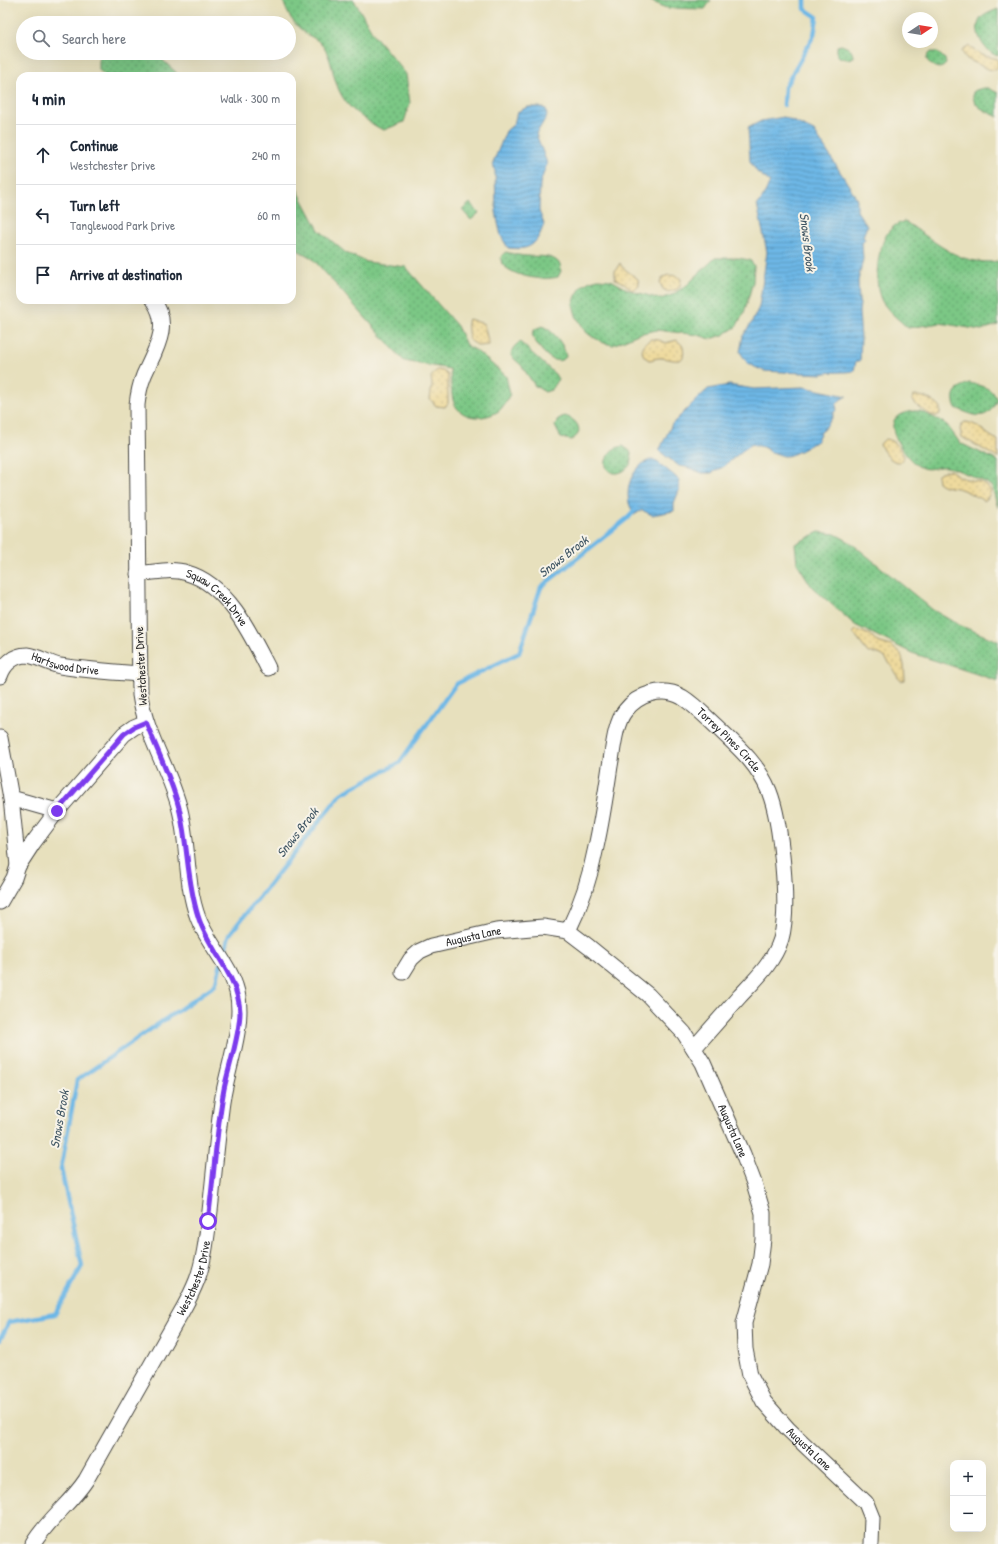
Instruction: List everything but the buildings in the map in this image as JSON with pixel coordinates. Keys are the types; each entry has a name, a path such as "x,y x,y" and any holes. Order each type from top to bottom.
{"street":[{"name":"Westchester Drive","path":"33,1544 43,1530 77,1494 89,1475 183,1309 197,1280 205,1250 222,1104 240,1013 237,991 227,968 198,918 191,892 183,825 179,805 170,779 146,722 140,695 137,405 138,394 144,377 160,340 162,323 159,307 157,304"},
{"name":"Squaw Creek Drive","path":"138,574 170,571 186,572 198,576 210,583 220,593 250,632 268,668"},
{"name":"Hartswood Drive","path":"0,676 8,662 17,657 27,655 63,666 139,674"},
{"name":"Torrey Pines Circle","path":"568,931 586,890 596,847 614,743 623,713 636,699 645,695 657,692 682,697 746,754 755,764 762,776 769,790 778,824 784,886 784,920 781,939 775,954 694,1048"},
{"path":"0,902 14,878 18,866 57,811 124,734 134,727 146,722"},
{"path":"0,738 11,798 18,866"},
{"path":"11,798 57,811"},
{"name":"Augusta Lane","path":"403,972 420,951 431,946 496,931 518,928 543,927 568,931 648,995 684,1033 703,1063 743,1154 763,1213 763,1239 760,1264 744,1323 745,1349 750,1375 764,1402 788,1429 863,1499 869,1507 872,1518 871,1544"}],"green space":[{"path":"283,0 354,0 374,35 406,74 410,103 404,122 384,130 361,117 350,107 342,97 336,84 326,50 319,42 296,25 296,16 290,16"},
{"path":"648,0 711,0 705,9 667,8"},
{"path":"998,9 998,56 988,51 984,46 979,35 978,23 981,18"},
{"path":"841,45 850,49 853,57 847,59 837,56 837,46"},
{"path":"931,52 937,52 945,59 946,64 941,68 938,68 931,64 927,60 927,56"},
{"path":"99,60 163,60 176,72 101,72 99,70"},
{"path":"983,88 988,88 998,93 998,117 977,105 973,97 973,92"},
{"path":"296,187 319,230 346,253 367,262 406,267 457,326 466,345 479,353 506,376 510,394 500,410 488,416 475,417 469,416 458,409 453,400 450,369 404,361 312,258 296,249"},
{"path":"470,203 479,213 471,220 462,210"},
{"path":"904,221 937,244 959,256 984,262 998,261 998,325 981,330 940,323 908,328 889,310 883,303 878,286 877,275 880,252 888,233 894,226"},
{"path":"506,252 523,256 550,257 560,264 561,271 558,277 551,278 536,278 521,275 513,272 502,264 501,257"},
{"path":"715,258 738,258 750,260 754,266 753,282 744,313 736,327 723,335 711,339 698,335 657,330 638,334 613,345 604,343 591,336 586,332 576,316 573,304 576,296 582,286 590,281 598,279 611,280 629,290 660,299 672,295 687,285"},
{"path":"542,326 558,338 566,357 561,360 556,360 541,350 532,334 535,329"},
{"path":"520,342 555,374 558,379 551,390 545,392 535,386 521,365 511,356 516,344"},
{"path":"969,383 986,388 995,395 997,399 993,407 985,415 975,415 956,408 954,403 955,392"},
{"path":"920,411 941,421 947,425 960,443 998,461 998,508 992,487 987,483 947,467 927,469 920,467 910,459 896,439 893,425 895,419 899,415"},
{"path":"564,416 569,417 578,426 578,434 571,440 561,438 555,426 558,419"},
{"path":"623,446 630,451 632,459 631,463 624,471 617,473 611,472 606,467 607,457 611,451 617,447"},
{"path":"819,532 835,534 850,542 933,610 959,625 998,641 998,681 912,653 855,625 812,587 797,563 795,544"}],"sand":[{"path":"968,46 981,55 998,59 998,68 992,70 988,69 967,59 962,52 963,49"},
{"path":"620,263 622,267 638,279 639,286 632,290 624,283 615,279 615,271"},
{"path":"669,275 678,276 681,279 678,289 668,292 663,289 660,283 663,277"},
{"path":"469,319 484,324 489,345 479,346 469,340 467,321"},
{"path":"651,339 666,343 677,340 683,346 683,357 678,360 660,358 649,360 643,355 642,349"},
{"path":"437,370 443,371 448,375 448,403 445,407 436,406 430,399 432,385 431,377"},
{"path":"913,396 928,398 934,402 940,407 940,414 936,416 931,415 920,408 912,399"},
{"path":"965,422 974,424 998,440 998,458 962,437 960,429 962,424"},
{"path":"885,439 888,439 897,445 901,451 904,457 900,462 891,459 883,450 880,444"},
{"path":"949,470 964,479 985,484 991,491 987,499 984,501 963,490 947,487 938,482 937,475 941,472"},
{"path":"856,630 871,635 877,642 891,646 901,654 904,665 905,680 901,681 897,677 889,662 881,655 868,653 853,633"}],"water":[{"path":"528,107 540,107 546,109 547,116 536,134 547,163 540,184 539,211 544,224 539,237 532,245 516,249 508,248 501,236 496,211 495,171 493,163 506,131 514,124 517,112"},
{"path":"784,117 814,131 853,192 857,200 857,211 867,226 863,236 865,240 862,243 863,259 858,281 861,339 860,361 856,361 854,371 822,374 764,371 748,364 740,352 743,336 759,307 767,252 757,204 762,199 770,182 757,172 750,161 748,128 761,121"},
{"path":"729,385 754,389 804,387 847,396 840,400 836,405 837,410 834,412 831,420 818,437 817,441 792,455 784,456 772,453 762,447 752,444 723,467 711,473 702,473 679,466 659,451 672,424 695,401 708,389"},
{"path":"653,459 679,480 679,491 674,503 674,511 652,515 642,510 634,515 629,504 628,496 628,489 632,476 641,465"}],"waterway":[{"name":"Snows Brook","path":"784,105 785,87 814,35 817,17 805,9 805,0"},
{"name":"Snows Brook","path":"224,955 229,935 341,794 399,763 456,684 519,653 541,587 629,517 636,509"},
{"name":"Snows Brook","path":"0,1340 9,1322 55,1314 82,1266 61,1169 77,1080 215,985 221,964"}],"route":[{"path":"57,811 124,734 134,727 146,722 170,779 180,810 191,892 198,918 233,980 239,1001 240,1013 238,1028 222,1104 208,1221"}]}
